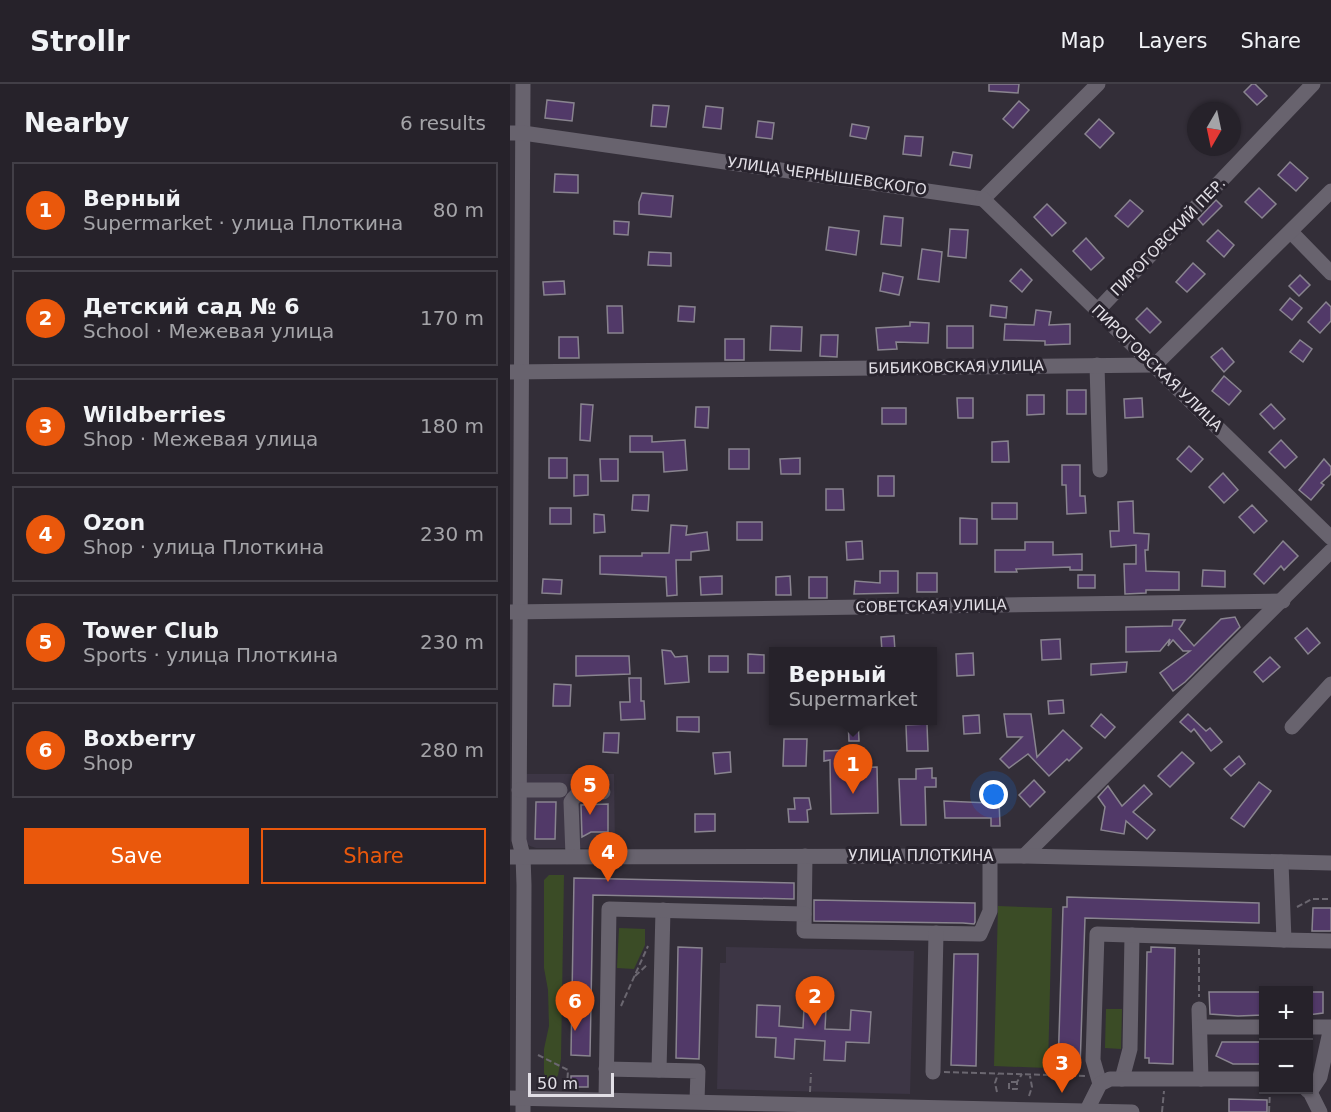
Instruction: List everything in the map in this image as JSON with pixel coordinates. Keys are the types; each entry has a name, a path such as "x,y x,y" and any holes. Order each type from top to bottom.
{"street":[{"path":"523,84 517,133 515,612 519,790 517,856 519,1102 606,1099 1132,1112"},
{"path":"983,199 1098,84"},
{"name":"ПИРОГОВСКИЙ ПЕР.","path":"1097,311 1313,84"},
{"name":"УЛИЦА ЧЕРНЫШЕВСКОГО","path":"517,133 983,199"},
{"path":"1155,365 1331,191"},
{"name":"ПИРОГОВСКАЯ УЛИЦА","path":"983,199 1331,538"},
{"path":"1291,232 1331,273"},
{"path":"1097,365 1100,470"},
{"name":"БИБИКОВСКАЯ УЛИЦА","path":"516,372 1155,365"},
{"path":"1024,856 1331,551"},
{"name":"СОВЕТСКАЯ УЛИЦА","path":"515,612 1283,600"},
{"path":"1292,727 1331,684"},
{"path":"519,790 560,790"},
{"path":"573,856 571,802 574,796 580,793 603,792"},
{"name":"УЛИЦА ПЛОТКИНА","path":"517,856 1024,856 1331,863"},
{"path":"805,856 804,931 980,934 990,911 990,856"},
{"path":"1281,862 1284,940"},
{"path":"606,1099 609,909 663,917 804,914"},
{"path":"659,1070 663,917"},
{"path":"933,1072 936,933"},
{"path":"1100,1084 1093,1060 1097,934 1331,941"},
{"path":"1122,1079 1130,1049 1132,936"},
{"path":"1199,1009 1201,1079"},
{"path":"1200,1027 1259,1027"},
{"path":"1313,1027 1331,1027 1326,1079 1313,1088"},
{"path":"606,1068 698,1071 697,1101"},
{"path":"1087,1110 1100,1084 1110,1079 1259,1079"},
{"path":"1311,1094 1320,1112"}],"path":[{"path":"1283,915 1312,899 1331,899"},
{"path":"607,1025 614,1021 663,917"},
{"path":"1198,937 1199,1009"},
{"path":"538,1055 568,1070 567,1090"},
{"path":"933,1072 1068,1076"},
{"path":"810,1098 811,1073"},
{"path":"997,1092 995,1083 998,1074"},
{"path":"1005,1074 1009,1082 1009,1089 1006,1092"},
{"path":"1022,1074 1017,1082 1017,1089 1022,1094"},
{"path":"1027,1099 1032,1087 1029,1075"},
{"path":"1162,1112 1164,1079"},
{"path":"1009,1082 1017,1082"},
{"path":"1009,1089 1017,1089"},
{"path":"1269,1112 1270,1094"}],"shaded area":[{"path":"524,774 614,774 615,848 536,848 525,842"},
{"path":"726,947 914,951 910,1094 717,1089 720,963 726,963"}],"green space":[{"path":"549,875 564,875 561,1059 558,1075 553,1082 546,1078 544,1073 544,1049 549,1026 548,990 544,968 544,880"},
{"path":"998,906 1052,908 1048,1068 994,1066"},
{"path":"619,928 645,929 645,945 634,969 617,968"},
{"path":"1106,1009 1122,1009 1121,1049 1105,1048"}],"building":[{"path":"989,84 1019,84 1018,93 989,91"},
{"path":"1255,84 1267,96 1257,105 1244,92"},
{"path":"547,100 574,103 572,121 545,118"},
{"path":"1019,101 1029,110 1013,128 1003,119"},
{"path":"653,105 669,106 666,127 651,126"},
{"path":"706,106 723,108 721,129 703,127"},
{"path":"1099,119 1114,133 1100,148 1085,134"},
{"path":"758,121 774,123 772,139 756,137"},
{"path":"852,124 869,127 866,139 850,136"},
{"path":"905,136 923,137 921,156 903,154"},
{"path":"953,152 972,155 970,168 950,165"},
{"path":"1290,162 1308,178 1296,191 1278,175"},
{"path":"555,174 578,175 578,193 554,192"},
{"path":"1259,188 1276,204 1262,218 1245,202"},
{"path":"642,193 673,196 671,217 639,214"},
{"path":"1130,200 1143,211 1128,227 1115,216"},
{"path":"1216,200 1222,206 1203,225 1198,219"},
{"path":"1047,204 1066,223 1052,236 1034,217"},
{"path":"884,216 903,218 901,246 881,244"},
{"path":"614,221 629,222 628,235 614,234"},
{"path":"829,227 859,231 856,255 826,250"},
{"path":"950,229 968,230 966,258 948,256"},
{"path":"1218,230 1234,245 1224,257 1207,241"},
{"path":"1086,238 1104,258 1091,270 1073,251"},
{"path":"922,249 942,252 939,282 918,279"},
{"path":"649,252 671,253 671,266 648,265"},
{"path":"1193,263 1205,274 1187,292 1176,282"},
{"path":"1021,269 1032,280 1022,292 1010,281"},
{"path":"883,273 903,277 899,295 880,291"},
{"path":"1300,275 1310,285 1299,296 1289,286"},
{"path":"564,281 565,294 544,295 543,282"},
{"path":"1290,298 1302,308 1292,320 1280,310"},
{"path":"1326,302 1331,307 1331,321 1320,333 1308,322"},
{"path":"991,305 1007,307 1006,318 990,316"},
{"path":"607,306 622,306 623,333 608,333"},
{"path":"679,306 695,307 694,322 678,321"},
{"path":"1147,308 1161,322 1150,333 1136,319"},
{"path":"1036,310 1051,312 1049,325 1070,324 1070,344 1045,345 1045,341 1004,340 1005,324 1034,325"},
{"path":"910,322 929,323 928,343 896,342 897,349 878,350 876,328 910,326"},
{"path":"771,326 802,327 801,351 770,350"},
{"path":"947,326 973,326 973,348 947,348"},
{"path":"821,335 838,335 837,357 820,356"},
{"path":"559,337 578,337 579,358 559,358"},
{"path":"725,339 744,339 744,360 725,360"},
{"path":"1300,340 1312,349 1303,362 1290,352"},
{"path":"1222,348 1234,362 1224,372 1211,357"},
{"path":"1224,376 1241,391 1229,405 1212,391"},
{"path":"1067,390 1086,390 1086,414 1067,414"},
{"path":"1027,395 1044,395 1044,414 1027,415"},
{"path":"957,398 973,398 973,418 958,418"},
{"path":"1142,398 1143,417 1125,418 1124,399"},
{"path":"581,404 593,405 590,441 580,440"},
{"path":"1271,404 1285,419 1274,429 1260,414"},
{"path":"696,407 709,407 708,428 695,427"},
{"path":"882,408 906,408 906,424 882,424"},
{"path":"630,436 652,436 652,442 685,440 687,470 664,472 663,452 630,452"},
{"path":"1281,440 1297,457 1285,468 1269,452"},
{"path":"1008,441 1009,462 992,462 992,442"},
{"path":"1189,446 1203,459 1191,472 1177,459"},
{"path":"729,449 749,449 749,469 729,469"},
{"path":"549,458 567,458 567,478 549,478"},
{"path":"800,458 800,474 781,474 780,459"},
{"path":"600,459 618,459 618,481 601,481"},
{"path":"1324,459 1331,467 1331,474 1321,483 1324,485 1311,500 1299,490"},
{"path":"1062,465 1080,465 1080,496 1085,496 1086,513 1067,514 1066,485 1062,485"},
{"path":"1223,473 1238,490 1224,503 1209,487"},
{"path":"574,475 588,475 588,495 574,496"},
{"path":"878,476 894,476 894,496 878,496"},
{"path":"826,489 843,489 844,510 826,510"},
{"path":"633,495 649,495 648,511 632,510"},
{"path":"1133,501 1134,533 1149,534 1148,550 1145,550 1146,571 1179,572 1179,590 1146,590 1146,593 1125,594 1124,564 1136,564 1136,545 1111,547 1110,531 1119,531 1118,502"},
{"path":"992,503 1017,503 1017,519 992,519"},
{"path":"1252,505 1267,521 1254,533 1239,517"},
{"path":"550,508 571,508 571,524 550,524"},
{"path":"594,514 604,515 605,532 594,533"},
{"path":"960,518 977,519 977,544 960,544"},
{"path":"737,522 762,522 762,540 737,540"},
{"path":"671,525 687,526 686,535 707,532 709,550 691,552 691,560 676,560 677,595 667,596 666,577 600,574 600,556 642,556 642,553 669,553"},
{"path":"862,541 863,559 847,560 846,542"},
{"path":"1283,541 1298,556 1284,570 1281,566 1264,584 1254,574"},
{"path":"1025,542 1053,542 1053,555 1082,554 1082,570 1070,570 1070,567 995,572 995,550 1025,550"},
{"path":"1203,570 1225,571 1225,587 1202,586"},
{"path":"880,571 898,571 898,593 854,594 855,581 880,583"},
{"path":"917,573 937,573 937,592 917,592"},
{"path":"1078,575 1095,575 1095,588 1078,588"},
{"path":"722,576 722,594 701,595 700,577"},
{"path":"790,576 791,595 776,595 776,577"},
{"path":"809,577 827,577 827,598 809,598"},
{"path":"543,579 562,580 561,594 542,593"},
{"path":"1235,617 1240,627 1173,691 1160,673 1190,651 1183,651 1173,640 1168,646 1170,639 1160,651 1126,652 1126,627 1172,626 1173,620 1185,620 1179,629 1194,646 1221,619"},
{"path":"1307,628 1320,643 1308,654 1295,638"},
{"path":"894,636 895,647 882,647 881,637"},
{"path":"1060,639 1061,659 1042,660 1041,640"},
{"path":"662,650 671,651 675,657 687,656 689,682 665,684"},
{"path":"973,653 974,675 957,676 956,654"},
{"path":"748,654 764,655 764,673 748,673"},
{"path":"576,656 629,656 630,674 576,676"},
{"path":"709,656 728,656 728,672 709,672"},
{"path":"1270,657 1280,667 1263,682 1254,672"},
{"path":"1127,662 1126,672 1091,675 1091,664"},
{"path":"629,678 641,678 641,701 644,701 645,719 621,720 620,702 630,702"},
{"path":"554,684 571,685 570,706 553,706"},
{"path":"1063,700 1064,713 1049,714 1048,701"},
{"path":"1004,714 1031,714 1037,757 1063,730 1082,748 1049,776 1028,754 1009,768 1000,759 1022,737 1007,737"},
{"path":"1101,714 1115,727 1105,738 1091,726"},
{"path":"1188,714 1206,731 1210,728 1222,742 1211,751 1194,729 1191,732 1180,722"},
{"path":"979,715 980,733 964,734 963,716"},
{"path":"677,717 699,717 699,732 677,731"},
{"path":"848,725 858,725 859,741 849,741"},
{"path":"906,725 927,725 928,751 907,751"},
{"path":"604,733 619,733 618,753 603,752"},
{"path":"784,739 807,739 806,766 783,766"},
{"path":"849,750 849,768 877,767 878,813 831,814 830,760 824,761 824,751"},
{"path":"730,752 731,772 715,774 713,753"},
{"path":"1182,752 1194,763 1170,787 1158,776"},
{"path":"1239,756 1245,764 1231,776 1224,769"},
{"path":"932,768 932,778 936,778 936,787 925,787 926,825 901,825 899,779 916,779 916,769"},
{"path":"1034,780 1045,792 1030,807 1019,795"},
{"path":"1259,782 1271,791 1244,827 1231,818"},
{"path":"1144,785 1152,794 1133,812 1155,830 1147,839 1126,821 1124,834 1101,830 1105,807 1098,797 1108,786 1122,806"},
{"path":"794,798 809,798 811,809 807,810 808,822 789,822 788,809 795,809"},
{"path":"990,800 999,800 1000,826 991,826 991,818 945,818 944,801 990,803"},
{"path":"536,802 556,802 555,839 535,839"},
{"path":"608,804 608,832 591,832 582,837 581,805"},
{"path":"695,814 715,814 715,831 695,832"},
{"path":"574,878 794,883 794,899 593,895 590,1056 571,1055"},
{"path":"1067,897 1259,903 1259,923 1085,918 1080,1068 1058,1068 1063,907 1067,907"},
{"path":"814,900 975,903 975,922 974,924 814,921"},
{"path":"1313,908 1331,908 1331,931 1312,931"},
{"path":"678,947 702,948 699,1059 676,1058"},
{"path":"1151,947 1175,948 1173,1064 1149,1063 1149,1058 1145,1058 1147,952 1151,952"},
{"path":"954,954 978,954 976,1066 951,1065"},
{"path":"1209,992 1259,992 1259,1015 1210,1014"},
{"path":"1313,992 1323,992 1323,1013 1313,1014"},
{"path":"757,1005 780,1006 779,1026 803,1028 804,1008 826,1009 825,1029 850,1030 851,1010 871,1012 869,1043 846,1042 845,1061 824,1060 825,1041 795,1039 794,1059 775,1057 776,1038 756,1037"},
{"path":"1222,1042 1259,1042 1259,1064 1233,1064 1216,1056"},
{"path":"571,1076 588,1076 588,1087 571,1087"},
{"path":"1229,1099 1267,1100 1267,1112 1229,1112"}],"place":[{"name":"Верный","path":"853,794"},
{"name":"Tower Club","path":"590,815"},
{"name":"Ozon","path":"608,882"},
{"name":"Детский сад № 6","path":"815,1026"},
{"name":"Boxberry","path":"575,1031"},
{"name":"Wildberries","path":"1062,1093"}]}
